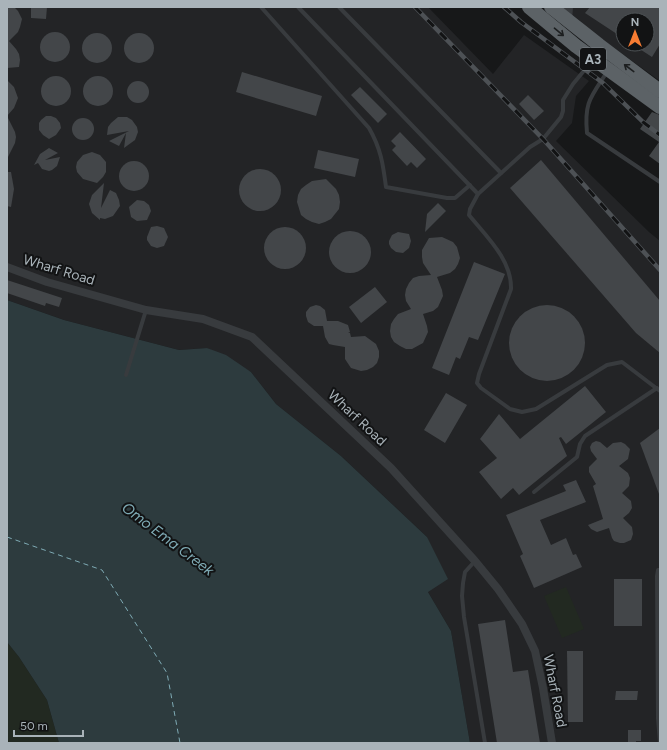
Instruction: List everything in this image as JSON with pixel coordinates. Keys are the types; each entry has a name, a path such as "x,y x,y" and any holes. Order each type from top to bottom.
{"highway":[{"name":"A3","path":"529,7 593,59 660,107"},
{"name":"A3","path":"551,7 568,14 660,91"}],"street":[{"name":"Wharf Road","path":"7,267 47,282 146,310 203,320 252,337 391,468 476,561 498,589 522,624 535,651 552,743"}],"lane":[{"path":"261,7 370,128 382,157 386,187 454,198 470,185"},
{"path":"298,7 478,194"},
{"path":"339,7 501,173"},
{"path":"534,492 577,457 580,444 585,436 658,390 622,362 607,365 536,409 522,412 510,409 481,388 478,383 479,374 511,289 511,280 509,270 501,255 469,214 470,209 478,194 530,147 543,140 557,123 564,111 564,100 573,84 593,59"},
{"path":"609,70 589,100 585,116 587,133 660,182"},
{"path":"126,375 146,310"},
{"path":"476,561 465,572 462,596 464,617 485,743"},
{"path":"660,570 658,570 657,576 660,743"}],"shaded area":[{"path":"7,7 428,7 493,74 524,35 589,81 576,96 572,123 556,141 660,241 660,743 470,743 451,631 428,592 427,537 341,456 276,404 251,372 207,348 179,350 64,320 7,300"},
{"path":"562,7 660,7 660,81 620,52 655,52 655,12 615,12 615,49"},
{"path":"566,587 584,629 562,638 544,596"},
{"path":"7,642 19,657 47,700 59,743 7,743"}],"water":[{"name":"Omo Ema Creek","path":"7,300 64,320 179,350 207,348 226,355 251,372 276,404 341,456 427,537 448,579 428,592 451,631 470,743 59,743 47,700 19,657 7,642"}],"building":[{"path":"7,7 14,7 22,19 18,32 9,41 19,54 19,67 7,68"},
{"path":"31,7 47,7 46,19 31,18"},
{"path":"590,7 660,7 660,44 652,57 644,52 655,52 655,12 615,12 615,33 585,13"},
{"path":"55,32 66,36 70,47 66,58 55,62 44,58 40,47 44,36"},
{"path":"97,33 108,37 112,48 108,59 97,63 86,59 82,48 86,37"},
{"path":"139,33 150,37 154,48 150,59 139,63 128,59 124,48 128,37"},
{"path":"242,72 322,96 316,116 236,92"},
{"path":"56,76 67,80 71,91 67,102 56,106 45,102 41,91 45,80"},
{"path":"98,76 109,80 113,91 109,102 98,106 87,102 83,91 87,80"},
{"path":"7,80 14,87 18,98 14,108 7,116"},
{"path":"138,81 146,84 149,92 146,100 138,103 130,100 127,92 130,84"},
{"path":"360,87 387,114 378,123 351,95"},
{"path":"528,95 544,111 534,120 519,104"},
{"path":"652,112 660,115 660,164 649,156 659,142 640,129"},
{"path":"7,116 16,137 15,143 7,159"},
{"path":"46,116 56,118 60,123 61,128 56,135 49,139 39,130 39,123"},
{"path":"118,117 127,117 132,120 137,127 138,132 135,140 124,148 126,133 119,146 109,141 129,131 107,135 108,127"},
{"path":"83,118 91,121 94,129 91,137 83,140 75,137 72,129 75,121"},
{"path":"400,132 426,159 417,168 411,162 407,166 392,150 396,146 391,141"},
{"path":"49,148 58,153 45,160 60,157 57,166 49,171 42,169 38,163 34,165 40,154"},
{"path":"318,150 359,159 355,177 314,168"},
{"path":"92,152 100,155 106,162 106,172 97,183 83,179 77,172 76,167 77,162 83,155"},
{"path":"541,160 660,301 660,353 636,333 510,188"},
{"path":"134,161 145,165 149,176 145,187 134,191 123,187 119,176 123,165"},
{"path":"256,169 264,169 272,172 278,178 281,190 278,202 272,208 264,211 256,211 248,208 242,202 239,194 239,186 242,178 248,172"},
{"path":"7,172 11,172 14,189 11,207 7,206"},
{"path":"326,179 336,189 339,195 339,209 331,219 319,224 306,219 301,215 297,202 298,195 301,189 312,181"},
{"path":"104,183 101,208 110,190 116,193 120,206 113,216 105,219 100,218 100,220 92,213 89,204 92,195"},
{"path":"137,200 144,201 149,205 151,211 147,220 137,221 131,217 129,207"},
{"path":"438,203 446,211 425,232 427,214"},
{"path":"157,226 164,228 168,237 164,246 157,248 151,246 147,240 147,237 151,227"},
{"path":"281,227 289,227 297,230 303,236 306,248 303,260 297,266 289,269 281,269 273,266 267,260 264,252 264,244 267,236 273,230"},
{"path":"346,231 354,231 362,234 368,240 371,252 368,264 362,270 354,273 346,273 338,270 332,264 329,256 329,248 332,240 338,234"},
{"path":"398,232 409,234 411,241 409,248 403,253 396,252 389,244 392,235"},
{"path":"442,237 453,242 457,247 460,258 455,269 450,273 437,277 443,296 438,307 433,311 423,314 428,332 423,343 412,349 406,349 394,342 391,337 391,324 398,314 411,309 406,301 405,295 406,289 413,278 431,275 423,263 422,257 422,250 429,238"},
{"path":"474,262 505,274 478,340 469,337 460,359 456,357 449,375 432,368"},
{"path":"7,280 62,298 59,307 46,303 45,306 7,293"},
{"path":"375,287 387,302 361,323 349,307"},
{"path":"316,305 325,310 327,321 338,321 348,325 350,332 348,333 350,333 351,337 365,336 376,344 379,351 379,357 377,363 373,367 361,371 351,368 345,359 345,347 329,344 325,337 323,326 314,326 308,322 306,312 310,307"},
{"path":"540,305 554,305 568,311 579,322 585,336 585,350 582,358 574,370 568,375 554,381 540,381 526,375 515,364 509,350 509,336 515,322 526,311"},
{"path":"585,386 606,412 566,444 561,437 559,438 567,456 519,495 513,488 501,499 479,472 497,458 480,439 499,414 520,439"},
{"path":"446,393 467,405 445,443 424,430"},
{"path":"660,428 660,494 659,494 640,443"},
{"path":"596,441 600,442 607,448 613,443 621,442 630,449 628,459 619,466 628,473 630,478 629,486 622,493 631,501 632,508 623,518 632,527 633,534 631,540 624,543 614,541 609,528 597,532 591,529 588,525 603,519 593,486 596,484 589,472 589,467 597,459 590,447 592,443"},
{"path":"576,480 586,502 540,520 551,545 566,538 573,555 576,554 582,567 534,588 520,556 523,554 506,515 566,491 563,485"},
{"path":"614,579 642,579 642,626 614,626"},
{"path":"505,620 513,672 528,670 540,743 497,743 478,624"},
{"path":"567,651 583,651 583,722 568,722"},
{"path":"616,691 638,691 637,700 615,700"},
{"path":"628,730 641,730 641,741 636,741 636,743 628,743"}],"ferry route":[{"path":"7,537 102,570 167,673 180,743"}],"railway":[{"path":"415,7 543,139 660,270"},
{"path":"504,7 521,22 603,83 643,122 660,135"}]}
